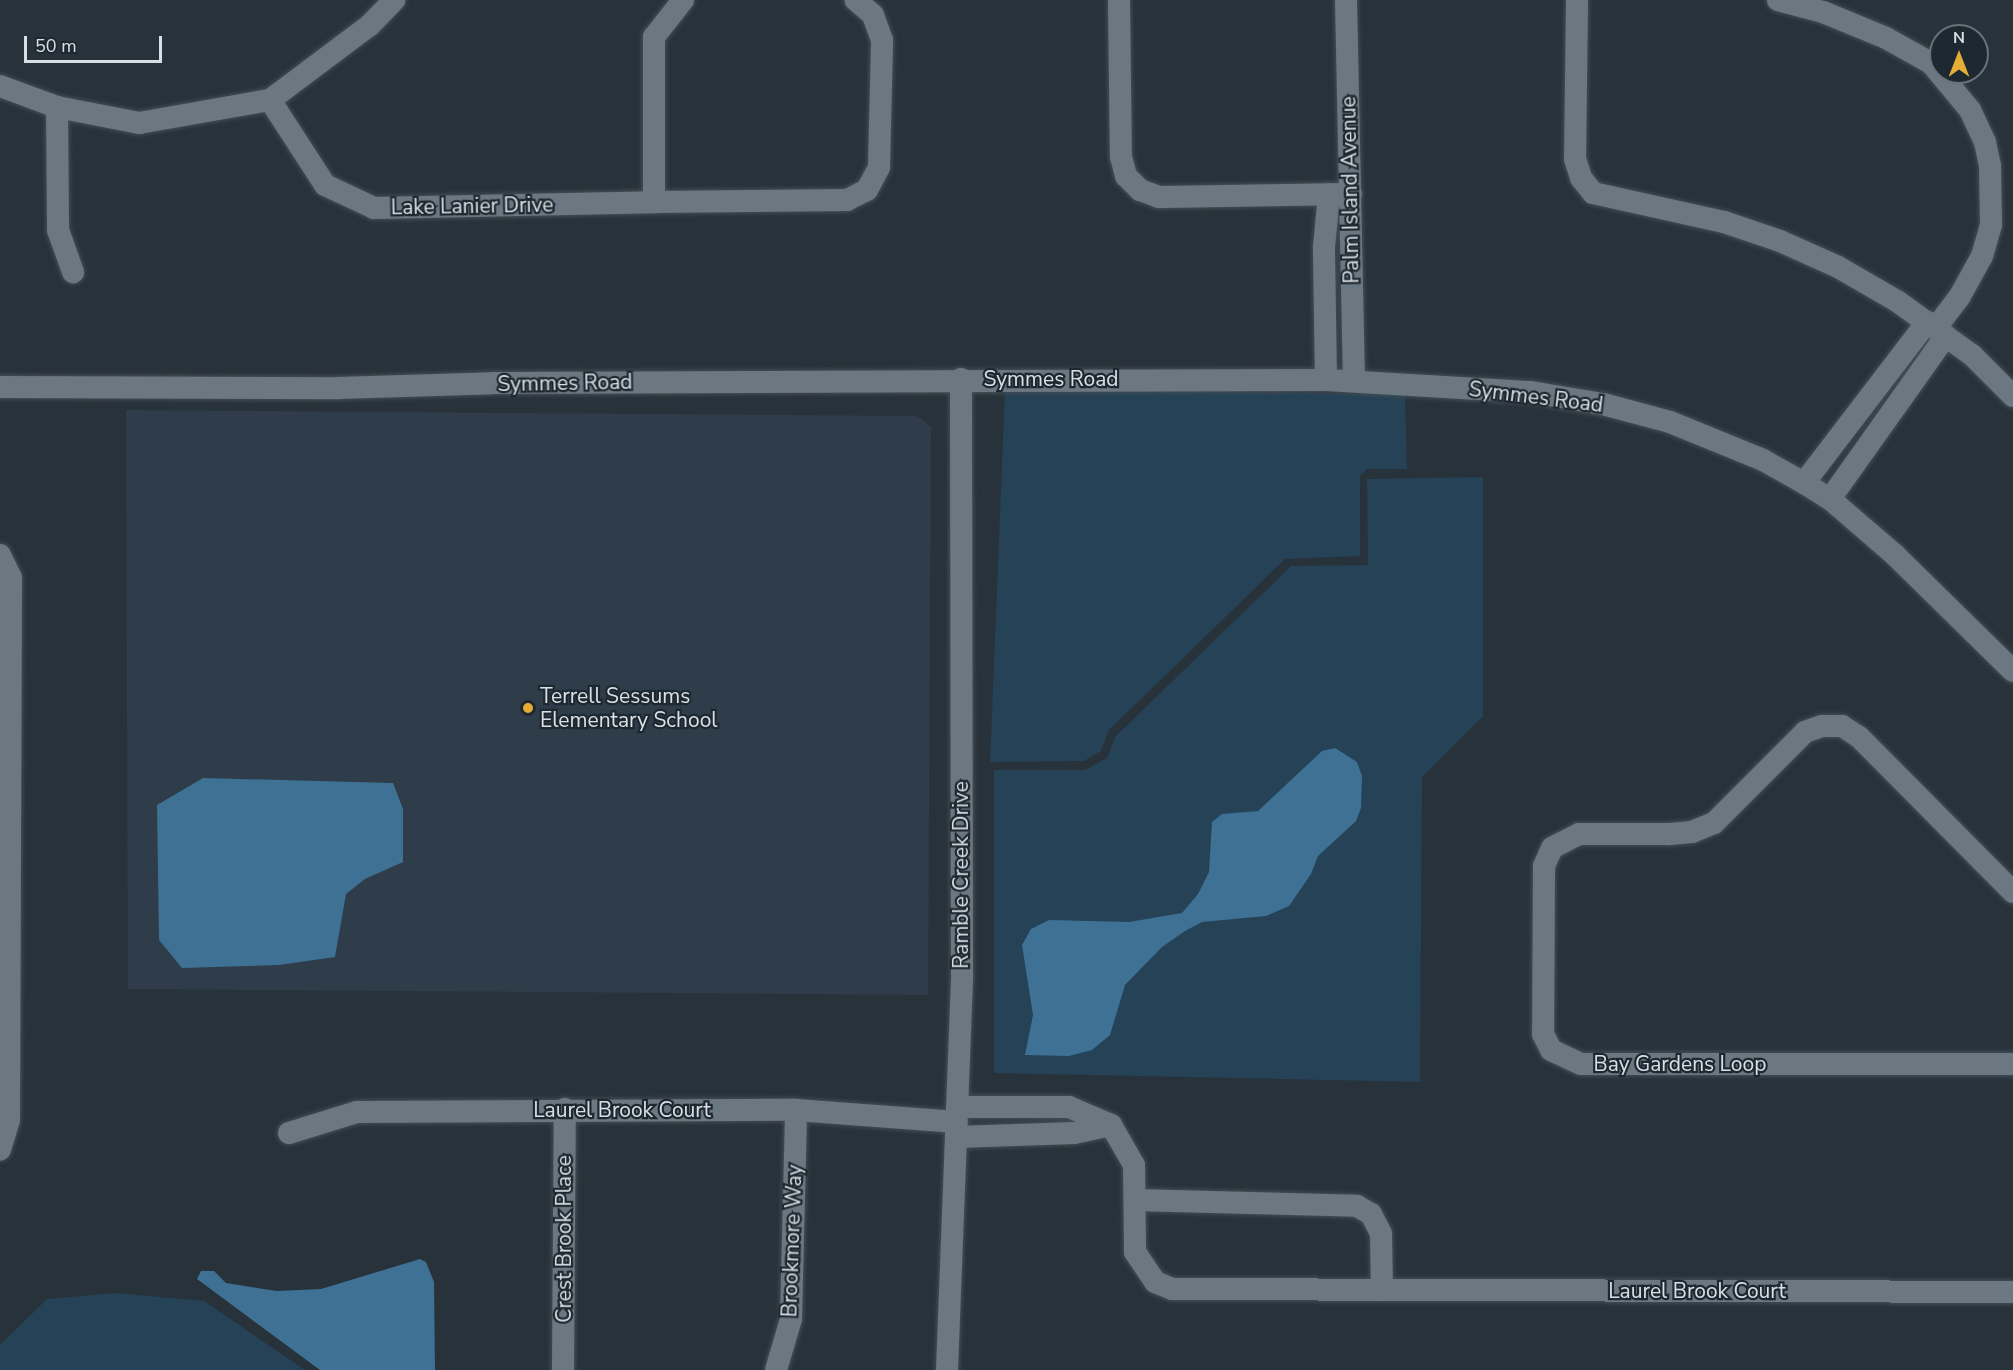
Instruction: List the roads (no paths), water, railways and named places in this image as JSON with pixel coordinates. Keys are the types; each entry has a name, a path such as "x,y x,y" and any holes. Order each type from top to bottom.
{"street":[{"path":"0,86 57,107 139,123 270,100 370,25 394,0"},
{"path":"654,202 654,37 682,0"},
{"name":"Lake Lanier Drive","path":"270,100 325,185 374,208 847,200 867,189 879,167 882,40 873,15 856,0"},
{"path":"1119,0 1121,157 1126,176 1140,190 1159,197 1340,194"},
{"name":"Palm Island Avenue","path":"1326,380 1324,265 1340,194 1346,0"},
{"path":"1577,0 1575,159 1581,178 1593,193 1724,222 1780,241 1838,267 1936,329 1972,355 2013,396"},
{"path":"1778,0 1875,34 1931,63 1970,110 1985,142 1990,166 1991,225 1982,256 1960,296 1936,329 1830,500"},
{"path":"57,107 58,230 73,272"},
{"name":"Palm Island Avenue","path":"1340,194 1352,264 1354,380"},
{"path":"1324,265 1352,264"},
{"path":"1804,483 1936,329"},
{"name":"Symmes Road","path":"0,387 338,388 961,379 1354,380 1531,392 1603,404 1718,440 1804,483 1830,500 1895,555 2013,671"},
{"name":"Ramble Creek Drive","path":"947,1370 962,974 961,379"},
{"path":"0,555 11,578 9,1120 0,1150"},
{"name":"Bay Gardens Loop","path":"2013,892 1860,736 1842,726 1822,726 1805,732 1714,823 1692,832 1579,834 1552,848 1544,866 1544,1034 1551,1050 1581,1064 2013,1064"},
{"name":"Laurel Brook Court","path":"289,1133 357,1112 565,1109 796,1110 1074,1133 1111,1125 1134,1165 1135,1252 1155,1282 1172,1290 2013,1292"},
{"name":"Crest Brook Place","path":"563,1370 565,1109"},
{"name":"Brookmore Way","path":"776,1370 791,1319 796,1110"},
{"path":"1134,1200 1357,1206 1371,1214 1381,1233 1382,1290"}],"place":[{"name":"Terrell Sessums Elementary School","path":"528,708"}]}
